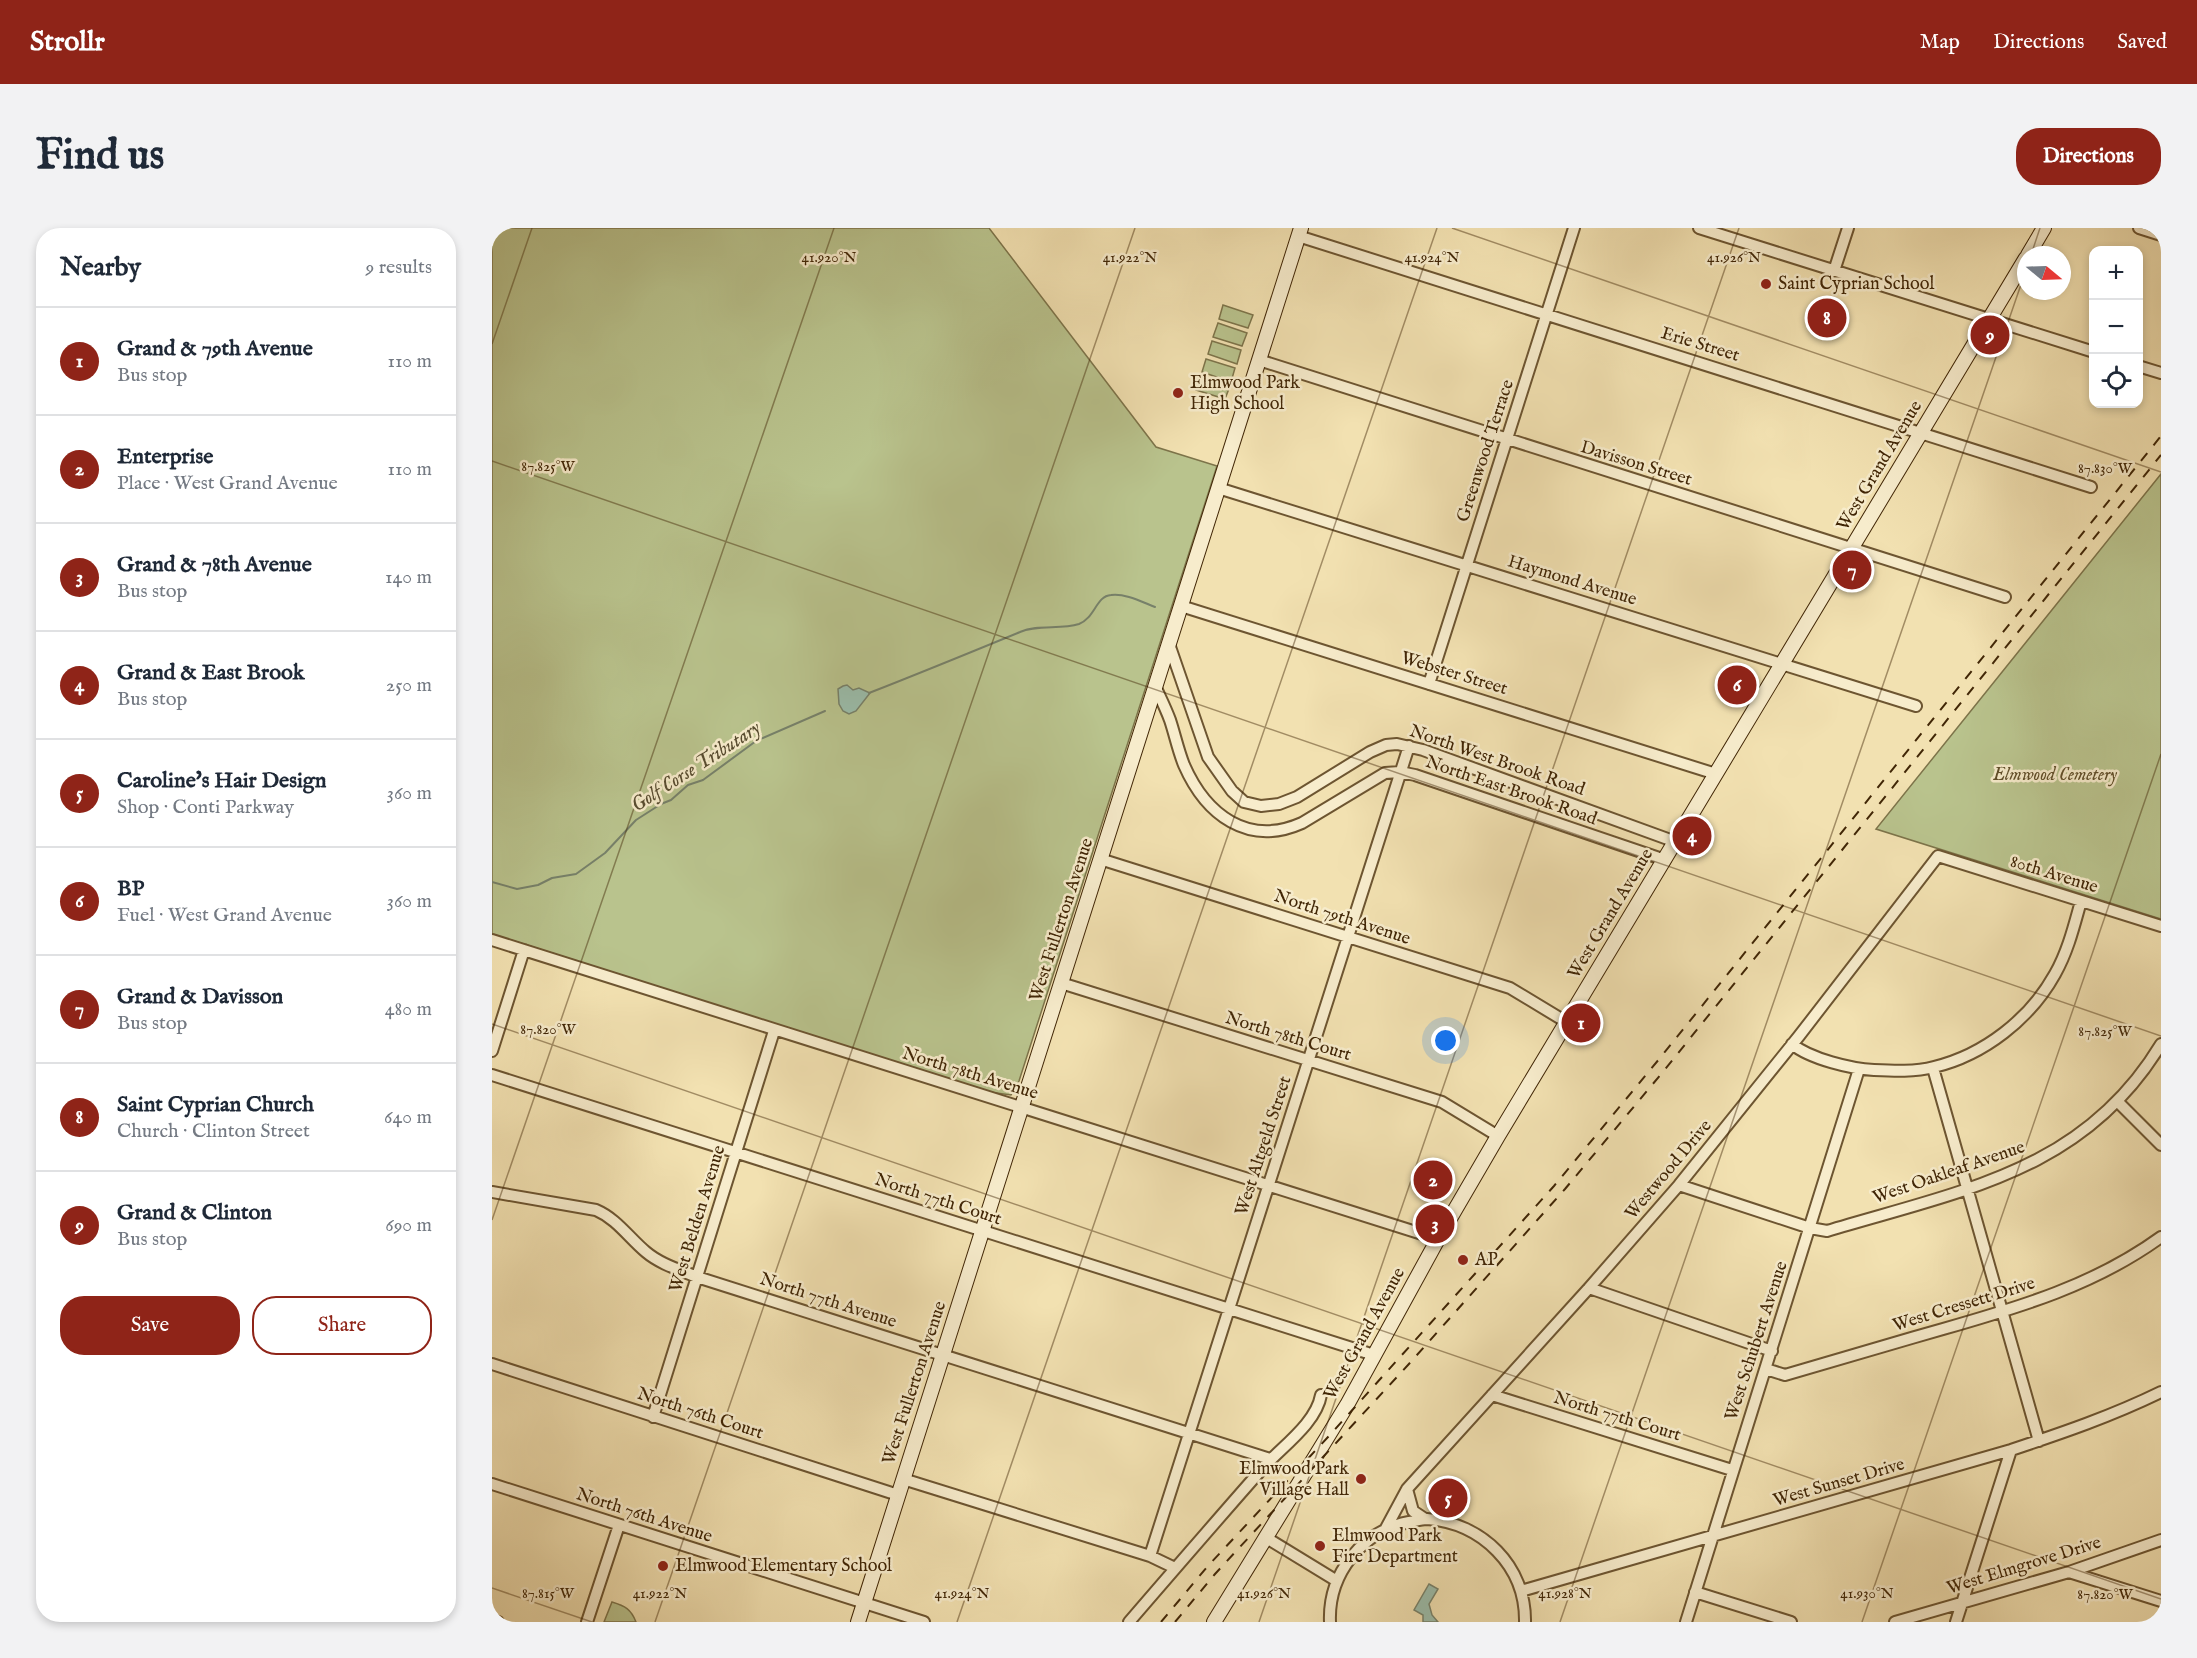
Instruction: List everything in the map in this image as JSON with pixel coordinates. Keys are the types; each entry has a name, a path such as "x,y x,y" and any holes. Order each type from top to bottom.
{"main road":[{"name":"West Grand Avenue","path":"2033,246 2044,228"},
{"name":"West Fullerton Avenue","path":"858,1622 1300,232"},
{"name":"West Grand Avenue","path":"1214,1622 1328,1437 1498,1136 2017,273"}],"street":[{"name":"Greenwood Terrace","path":"1429,684 1574,228"},
{"path":"1699,228 2089,350"},
{"path":"1834,271 1848,228"},
{"path":"2139,228 2161,235"},
{"name":"Erie Street","path":"1300,232 1547,314 2091,487"},
{"name":"Davisson Street","path":"1259,360 2005,597"},
{"path":"2143,367 2161,373"},
{"name":"Haymond Avenue","path":"1218,488 1916,706"},
{"name":"Webster Street","path":"1181,606 1716,774"},
{"name":"North West Brook Road","path":"1169,644 1208,757 1232,791 1244,802 1261,806 1279,804 1297,797 1370,752 1386,745 1397,744 1409,746 1676,842"},
{"name":"North East Brook Road","path":"1155,686 1170,718 1184,764 1217,812 1232,824 1257,831 1274,832 1287,829 1302,823 1385,773 1401,772 1665,860"},
{"name":"West Altgeld Street","path":"1150,1556 1409,746"},
{"name":"80th Avenue","path":"1938,856 2161,926"},
{"name":"Westwood Drive","path":"1385,1530 1407,1489 1679,1185 1938,856"},
{"name":"North 79th Avenue","path":"1100,859 1510,988 1568,1023"},
{"path":"1792,1044 1800,1051 1858,1069 1897,1072 1933,1068 1969,1054 1993,1041 2031,1008 2044,992 2060,965 2073,932 2081,901"},
{"name":"North 78th Avenue","path":"492,940 1438,1239"},
{"path":"492,1051 524,950"},
{"name":"North 78th Court","path":"1061,983 1442,1102 1498,1136"},
{"name":"West Belden Avenue","path":"653,1417 774,1030"},
{"name":"West Oakleaf Avenue","path":"1810,1228 1827,1231 1967,1189 2046,1156 2077,1137 2118,1102 2161,1044"},
{"path":"1933,1068 2039,1441"},
{"name":"West Schubert Avenue","path":"1686,1622 1858,1069"},
{"name":"North 77th Court","path":"492,1075 1374,1356"},
{"path":"2118,1102 2161,1146"},
{"path":"1679,1185 1810,1228"},
{"name":"North 77th Avenue","path":"492,1192 582,1207 603,1213 627,1232 647,1253 697,1277 1270,1459"},
{"name":"West Cressett Drive","path":"1766,1369 1785,1375 2003,1312 2067,1290 2118,1264 2161,1237"},
{"path":"1589,1288 1772,1351"},
{"name":"North 76th Court","path":"492,1364 898,1495"},
{"name":"West Sunset Drive","path":"1521,1592 2011,1450 2125,1410 2161,1392"},
{"path":"1129,1622 1270,1459 1299,1433 1314,1411 1321,1395"},
{"name":"North 77th Court","path":"1492,1395 1732,1470"},
{"path":"1956,1622 2011,1450"},
{"path":"903,1479 1150,1556 1175,1568"},
{"name":"North 76th Avenue","path":"492,1484 924,1622"},
{"path":"1407,1489 1413,1511 1425,1519 1460,1526 1490,1543 1512,1570 1521,1592 1525,1622"},
{"path":"1330,1622 1332,1597 1337,1581 1357,1550 1385,1530 1425,1519"},
{"path":"587,1622 619,1525"},
{"path":"1265,1537 1337,1581"},
{"name":"West Elmgrove Drive","path":"1895,1622 2069,1572 2161,1540"},
{"path":"2069,1572 2161,1601"},
{"path":"1695,1592 1791,1622"},
{"path":"492,1620 498,1622"}],"green space":[{"path":"492,228 989,228 1156,447 1217,466 1019,1081 1011,1095 989,1092 492,934"},
{"path":"1223,305 1253,315 1248,328 1219,319"},
{"path":"1218,323 1247,333 1242,346 1213,337"},
{"path":"1212,341 1241,350 1237,364 1208,354"},
{"path":"1206,359 1235,368 1231,382 1202,372"},
{"path":"1201,376 1230,386 1225,399 1196,390"},
{"name":"Elmwood Cemetery","path":"2161,474 2161,919 1876,829"},
{"path":"612,1602 627,1609 636,1622 604,1622"}],"shaded area":[{"path":"847,685 853,690 859,688 870,693 856,711 849,714 843,711 839,704 838,689"},
{"path":"1429,1584 1438,1589 1429,1604 1432,1615 1438,1622 1423,1622 1423,1615 1414,1610"}],"waterway":[{"path":"869,693 1027,630 1079,624 1089,617 1106,596 1122,595 1155,607"},
{"name":"Golf Corse Tributary","path":"492,882 517,889 538,885 552,878 576,874 605,853 636,820 671,800 688,785 703,780 756,741 825,711"}],"railway":[{"path":"1161,1622 1207,1567 1328,1437 1554,1186 1660,1058 2161,436"},
{"path":"1175,1622 1215,1574 1408,1365 1565,1189 1662,1073 2161,455"}],"place":[{"name":"Saint Cyprian School","path":"1766,284"},
{"name":"Saint Cyprian Church","path":"1827,318"},
{"name":"Grand & Clinton","path":"1990,335"},
{"name":"Elmwood Park High School","path":"1178,393"},
{"name":"Grand & Davisson","path":"1852,570"},
{"name":"BP","path":"1737,685"},
{"name":"Grand & East Brook","path":"1692,836"},
{"name":"Grand & 79th Avenue","path":"1581,1023"},
{"name":"Enterprise","path":"1433,1180"},
{"name":"Grand & 78th Avenue","path":"1435,1224"},
{"name":"AP","path":"1463,1260"},
{"name":"Elmwood Park Village Hall","path":"1361,1479"},
{"name":"Caroline's Hair Design","path":"1448,1498"},
{"name":"Elmwood Park Fire Department","path":"1320,1546"},
{"name":"Elmwood Elementary School","path":"663,1566"}]}
